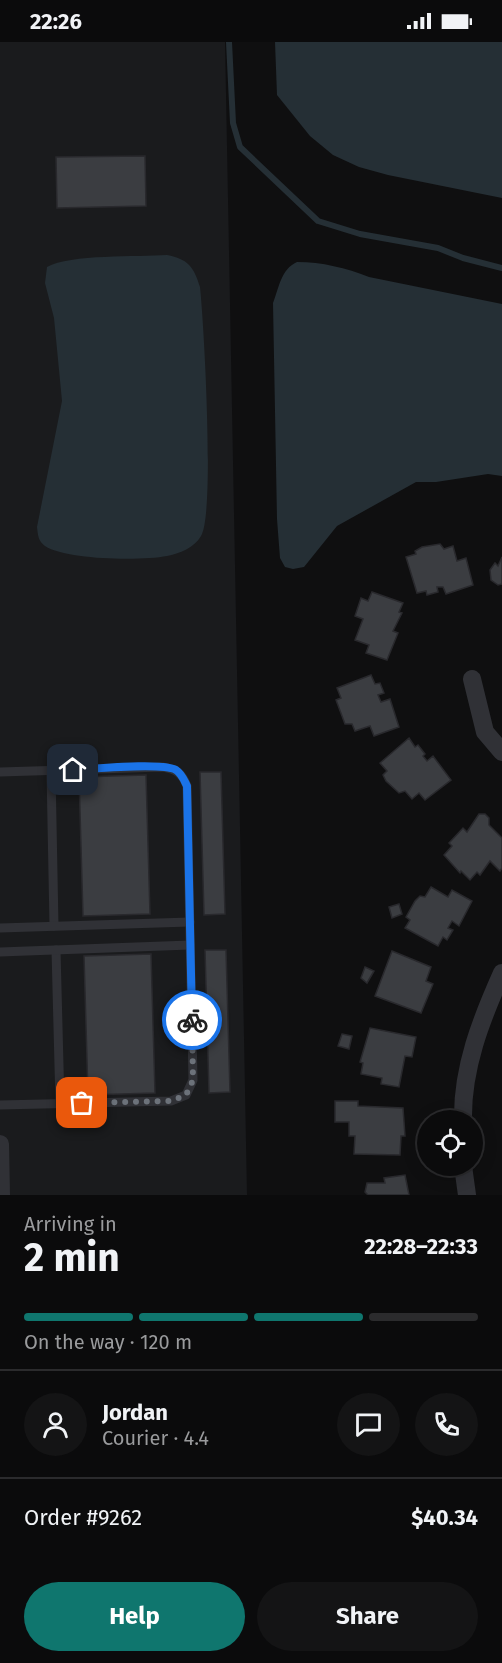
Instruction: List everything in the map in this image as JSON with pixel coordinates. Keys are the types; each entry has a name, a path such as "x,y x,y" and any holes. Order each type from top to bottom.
{"street":[{"path":"472,679 485,732 502,752"},
{"path":"463,1110 462,1097 478,1026 502,973"},
{"path":"0,1144 1,1195"},
{"path":"464,1176 467,1195"}],"lane":[{"path":"0,772 162,767 178,771 183,777 187,786 193,1080 186,1095 171,1101 0,1105"},
{"path":"51,771 54,926"},
{"path":"0,928 190,922"},
{"path":"0,952 190,945"},
{"path":"56,950 60,1104"}],"shaded area":[{"path":"0,42 225,42 247,1195 0,1195"},
{"path":"275,42 502,42 502,198 388,175 359,167 333,155 310,136 277,95"},
{"path":"167,255 189,265 200,287 206,376 208,457 205,520 201,536 191,547 181,552 155,558 86,557 55,551 41,542 37,527 62,401 54,318 45,283 47,267 87,258"},
{"path":"297,262 334,266 369,277 502,304 502,476 488,474 436,482 416,482 337,526 304,567 293,569 285,567 280,558 277,519 273,303 284,274"}],"building":[{"path":"145,156 146,206 57,208 56,157"},
{"path":"440,544 444,549 453,546 457,561 466,558 473,585 446,594 443,587 437,587 438,592 427,595 426,591 417,593 406,557 416,554 415,551 422,547"},
{"path":"502,557 502,584 498,585 491,580 490,570 495,563 498,566"},
{"path":"372,592 403,603 399,612 402,613 393,631 398,633 387,660 366,653 369,645 355,640 363,619 355,616 361,598 368,601"},
{"path":"371,675 375,684 380,683 384,693 378,695 381,702 390,699 399,727 374,736 370,726 355,731 352,724 345,724 336,700 341,698 337,688"},
{"path":"409,738 415,747 418,745 427,761 433,756 451,780 425,800 419,793 412,799 405,791 399,793 383,775 387,771 380,763"},
{"path":"200,772 221,772 225,914 204,915"},
{"path":"146,775 150,914 83,916 79,777"},
{"path":"479,814 485,814 489,818 489,825 502,838 502,868 500,871 490,861 480,875 477,872 470,880 461,871 460,873 444,855 452,846 449,843 463,828 467,832"},
{"path":"431,887 448,897 452,890 472,901 459,926 452,921 448,928 453,930 447,940 443,937 438,946 405,928 410,920 406,917 415,901 420,896 425,897"},
{"path":"399,904 402,914 392,918 389,907"},
{"path":"205,950 226,950 230,1092 209,1093"},
{"path":"392,951 431,967 426,981 433,984 421,1013 375,996"},
{"path":"151,954 155,1093 88,1095 84,956"},
{"path":"365,967 374,971 367,983 361,978"},
{"path":"370,1028 416,1037 412,1057 405,1056 399,1087 381,1084 382,1078 361,1074 363,1063 360,1062"},
{"path":"342,1034 352,1036 349,1049 338,1046"},
{"path":"335,1101 358,1101 358,1106 403,1108 405,1136 401,1136 400,1155 354,1154 355,1136 349,1136 349,1122 335,1122"},
{"path":"405,1175 409,1195 368,1195 365,1192 367,1183 385,1183 384,1178"}],"waterway":[{"path":"229,42 233,123 240,147 318,221 360,234 438,248 463,258 502,268"}],"way so far":[{"path":"82,1103 171,1101 186,1095 191,1089 193,1080 192,1020"}],"route":[{"path":"73,770 162,767 178,771 183,777 187,786 192,1020"}]}
